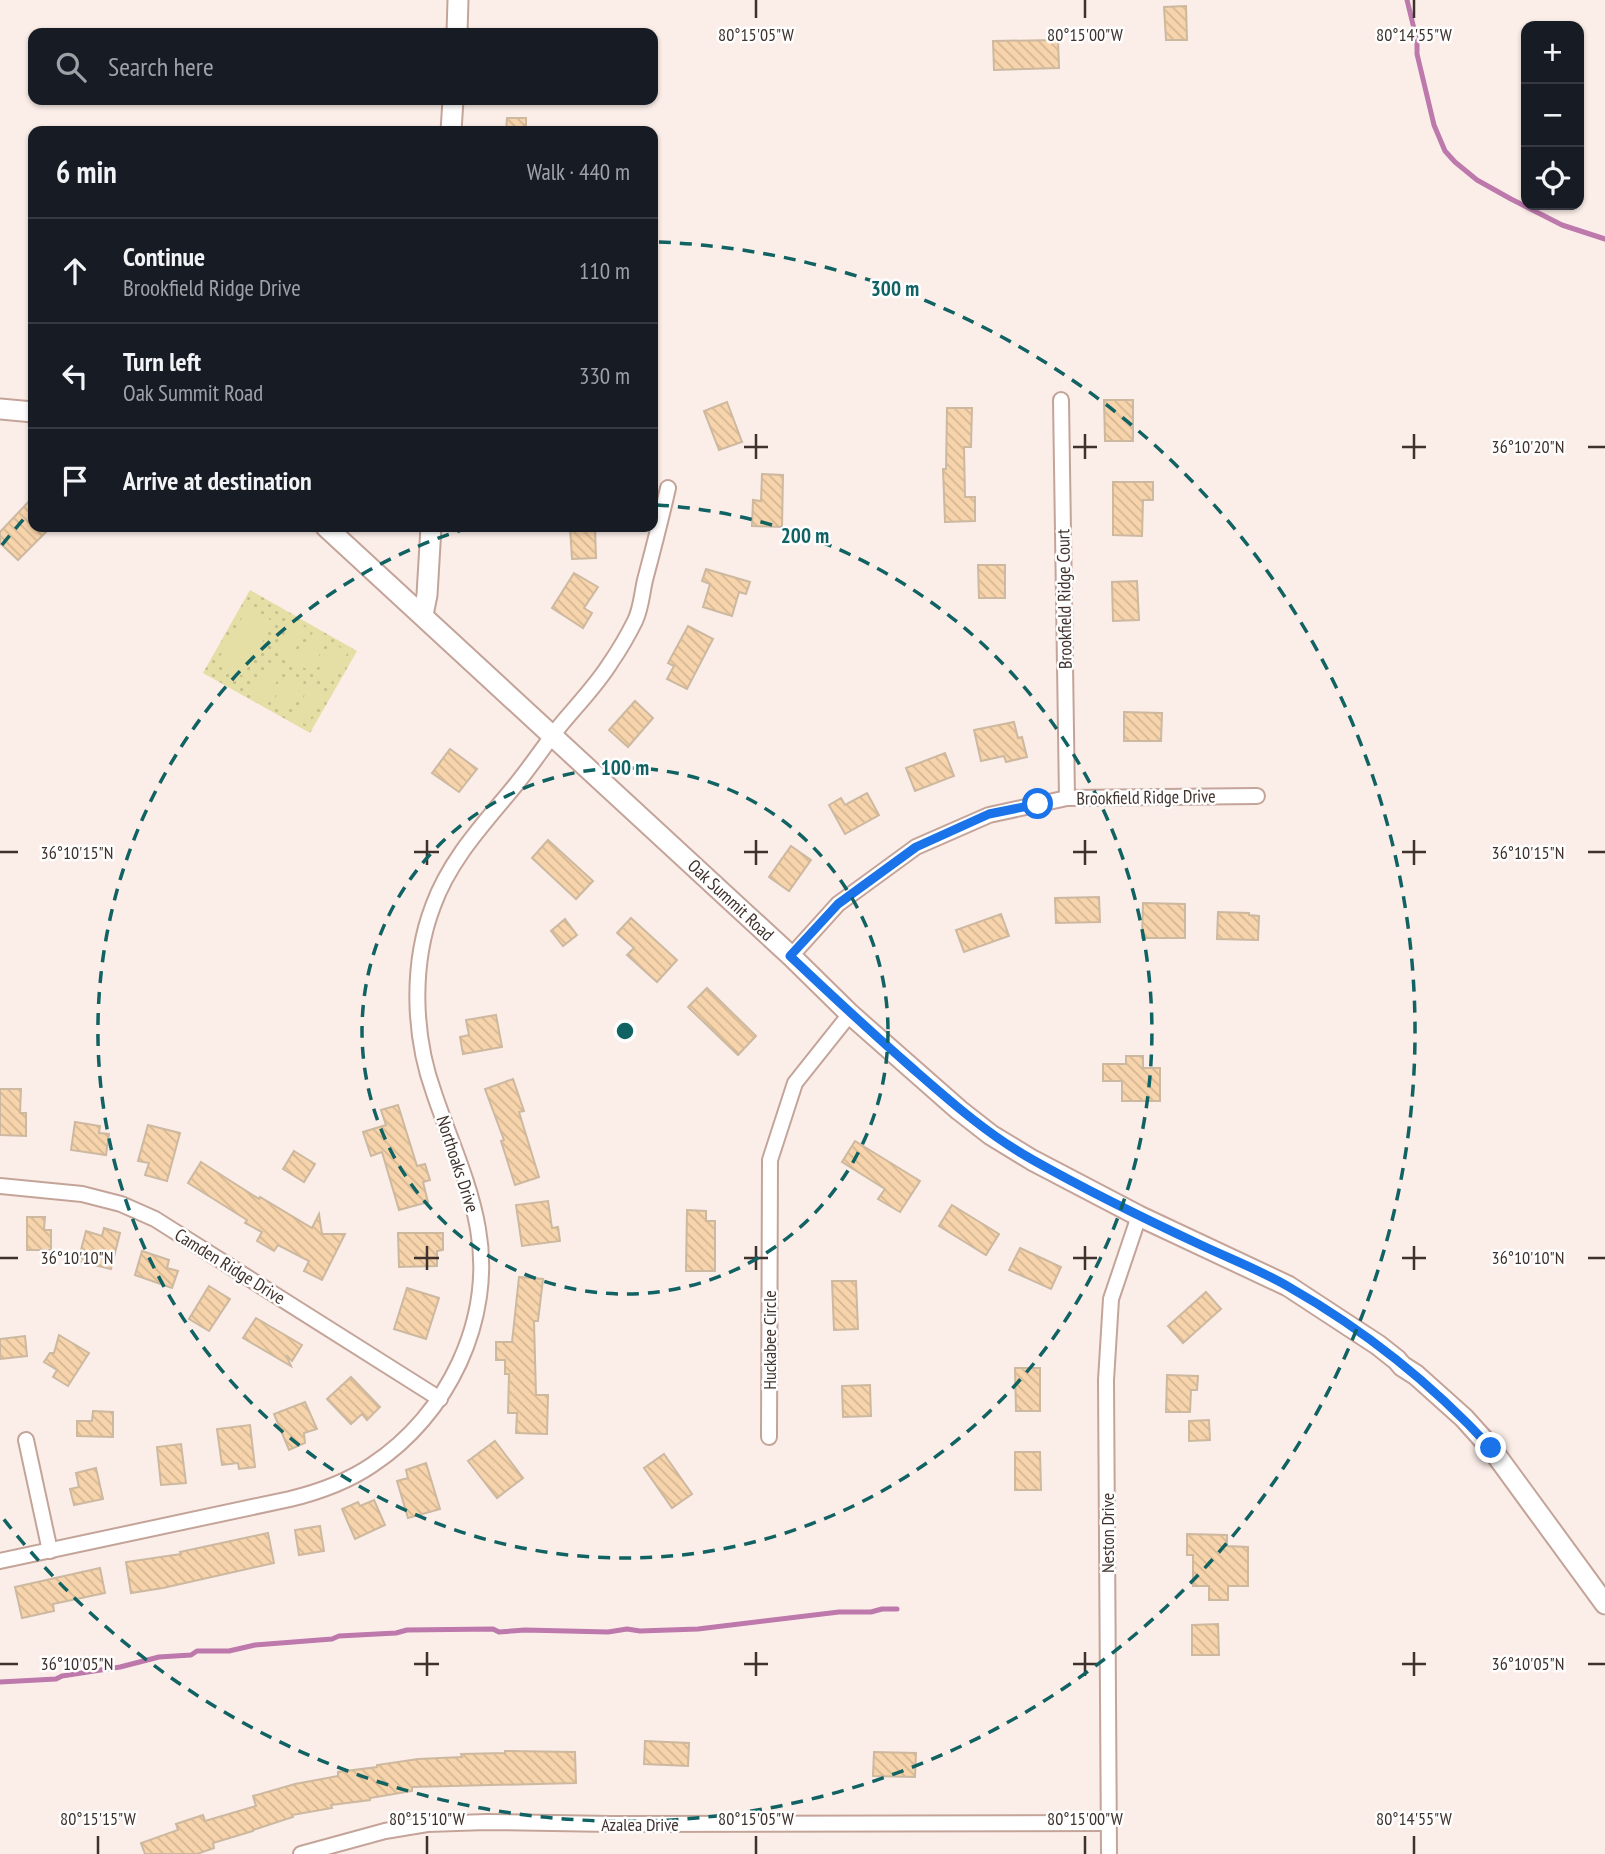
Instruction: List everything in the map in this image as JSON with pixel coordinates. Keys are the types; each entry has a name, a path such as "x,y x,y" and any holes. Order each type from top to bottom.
{"main road":[{"path":"457,28 458,0"},
{"path":"452,126 453,105"},
{"path":"0,409 28,412"},
{"name":"Oak Summit Road","path":"332,532 553,735 850,1014 991,1135 1032,1160 1139,1216 1288,1286 1378,1345 1416,1375 1464,1418 1491,1448 1605,1604"},
{"path":"423,615 427,595 431,532"}],"street":[{"name":"Brookfield Ridge Court","path":"1061,400 1068,798"},
{"name":"Northoaks Drive","path":"658,529 668,488"},
{"name":"Northoaks Drive","path":"0,1561 315,1493 342,1482 387,1454 424,1420 449,1385 474,1319 479,1288 480,1250 471,1195 425,1066 419,1028 419,972 423,939 437,896 463,847 610,664 636,618 657,532"},
{"name":"Brookfield Ridge Drive","path":"790,956 838,904 916,847 989,814 1068,798 1258,796"},
{"name":"Huckabee Circle","path":"769,1437 770,1160 794,1083 850,1014"},
{"name":"Camden Ridge Drive","path":"0,1186 82,1194 121,1204 155,1219 440,1399"},
{"name":"Neston Drive","path":"1109,1854 1106,1380 1111,1299 1139,1216"},
{"path":"26,1440 50,1551"},
{"name":"Azalea Drive","path":"301,1854 385,1831 427,1824 1108,1823"}],"shaded area":[{"path":"250,590 357,651 310,733 203,673"},
{"path":"248,607 274,622 243,676 217,662"},
{"path":"292,620 307,628 290,659 275,651"},
{"path":"313,632 328,640 310,671 295,663"},
{"path":"334,644 348,652 331,683 316,675"},
{"path":"268,662 283,670 266,701 251,693"},
{"path":"289,674 304,682 286,713 271,705"},
{"path":"310,686 324,694 307,725 292,717"}],"building":[{"path":"1186,6 1187,40 1166,40 1164,7"},
{"path":"1058,40 1059,68 994,70 993,41"},
{"path":"507,118 526,118 526,126 506,126"},
{"path":"1104,400 1133,400 1133,441 1105,441"},
{"path":"727,402 742,442 719,450 704,411"},
{"path":"947,408 972,408 971,447 964,447 965,497 975,497 975,521 945,522 943,469 946,469"},
{"path":"762,474 783,475 782,527 752,526 753,500 761,501"},
{"path":"1113,482 1153,482 1153,500 1143,500 1142,536 1113,535"},
{"path":"28,502 28,532 46,532 18,560 0,543 0,532"},
{"path":"570,532 595,532 596,558 572,559"},
{"path":"978,565 1005,565 1005,598 979,598"},
{"path":"706,569 750,582 746,594 739,592 732,616 703,607 710,584 702,581"},
{"path":"574,573 598,587 584,608 592,613 583,628 552,608"},
{"path":"1137,581 1139,620 1113,621 1112,582"},
{"path":"688,626 713,639 687,689 667,679 674,666 668,663"},
{"path":"635,701 653,718 628,747 609,730"},
{"path":"1124,712 1162,713 1161,741 1124,741"},
{"path":"1014,722 1018,738 1022,737 1027,757 1006,762 1004,756 981,761 974,730"},
{"path":"450,749 477,769 459,792 432,773"},
{"path":"945,753 954,776 915,791 906,768"},
{"path":"867,793 879,815 845,834 829,805 841,798 845,805"},
{"path":"548,840 593,881 576,899 532,858"},
{"path":"791,846 811,860 789,891 769,877"},
{"path":"1099,897 1100,922 1056,923 1055,898"},
{"path":"1143,903 1185,904 1185,938 1142,938"},
{"path":"1218,912 1259,916 1258,940 1217,939"},
{"path":"1001,914 1009,936 964,952 956,930"},
{"path":"631,918 677,960 657,982 627,955 634,948 617,933"},
{"path":"565,919 577,935 563,946 551,931"},
{"path":"707,988 756,1036 738,1055 688,1007"},
{"path":"496,1015 502,1047 463,1054 460,1037 469,1035 466,1020"},
{"path":"1126,1056 1143,1056 1143,1068 1160,1068 1160,1101 1122,1101 1122,1081 1103,1081 1103,1064 1126,1064"},
{"path":"513,1079 524,1111 519,1112 539,1177 515,1185 501,1141 504,1140 485,1089"},
{"path":"0,1089 21,1089 20,1113 26,1113 26,1136 0,1135"},
{"path":"398,1105 417,1166 425,1164 430,1180 423,1182 428,1202 399,1210 382,1152 371,1156 363,1132 386,1125 381,1110"},
{"path":"75,1122 100,1126 99,1133 109,1134 106,1155 71,1150"},
{"path":"148,1125 180,1133 167,1181 145,1175 149,1163 138,1161"},
{"path":"855,1141 920,1181 900,1212 878,1199 885,1189 842,1162"},
{"path":"294,1151 315,1164 304,1182 283,1169"},
{"path":"201,1162 259,1199 260,1197 312,1228 319,1214 322,1234 345,1234 322,1280 304,1271 309,1261 278,1245 274,1251 257,1241 262,1232 188,1183"},
{"path":"548,1201 552,1228 558,1227 560,1241 522,1246 516,1205"},
{"path":"952,1205 999,1234 986,1255 939,1226"},
{"path":"687,1210 706,1211 706,1221 715,1221 715,1271 686,1271"},
{"path":"27,1217 45,1217 44,1230 51,1230 51,1250 27,1250"},
{"path":"104,1228 120,1233 111,1269 78,1261 86,1231 102,1236"},
{"path":"398,1233 443,1233 443,1250 437,1251 437,1266 399,1267"},
{"path":"1020,1248 1061,1267 1051,1289 1009,1270"},
{"path":"142,1251 169,1260 167,1268 178,1271 172,1288 135,1275"},
{"path":"519,1277 543,1279 538,1321 534,1321 536,1395 548,1395 547,1434 516,1433 517,1413 508,1413 509,1374 505,1374 505,1360 496,1360 496,1342 512,1342"},
{"path":"832,1281 856,1281 858,1329 834,1330"},
{"path":"209,1286 230,1299 209,1331 189,1319"},
{"path":"407,1288 439,1298 426,1339 394,1329"},
{"path":"1206,1292 1221,1309 1183,1343 1168,1326"},
{"path":"256,1318 302,1345 292,1361 286,1355 291,1366 243,1338"},
{"path":"59,1335 89,1353 68,1386 53,1377 57,1370 44,1362 50,1353 54,1353"},
{"path":"25,1336 27,1356 0,1359 0,1339"},
{"path":"1015,1368 1040,1368 1040,1411 1016,1411"},
{"path":"1167,1375 1198,1376 1197,1390 1191,1390 1190,1412 1166,1412"},
{"path":"351,1377 380,1407 367,1420 362,1414 351,1424 327,1399"},
{"path":"870,1385 871,1416 843,1417 842,1386"},
{"path":"305,1402 317,1429 304,1433 305,1443 289,1450 274,1414"},
{"path":"93,1411 113,1412 113,1437 77,1436 77,1421 92,1421"},
{"path":"1209,1420 1210,1440 1189,1441 1189,1421"},
{"path":"250,1425 255,1467 239,1469 238,1463 222,1465 217,1429"},
{"path":"495,1441 523,1478 497,1498 468,1461"},
{"path":"181,1444 186,1483 161,1485 157,1447"},
{"path":"1015,1452 1040,1452 1041,1490 1015,1490"},
{"path":"664,1454 692,1494 672,1508 644,1468"},
{"path":"426,1463 440,1509 408,1518 397,1481 408,1478 406,1470"},
{"path":"96,1468 103,1499 74,1505 70,1489 79,1487 76,1473"},
{"path":"374,1500 385,1525 355,1539 342,1509 358,1502 360,1506"},
{"path":"320,1526 324,1551 299,1555 295,1530"},
{"path":"268,1533 274,1563 131,1593 126,1562 181,1554 180,1552"},
{"path":"1187,1534 1227,1535 1227,1546 1248,1547 1248,1586 1228,1586 1228,1600 1209,1600 1209,1586 1193,1586 1193,1555 1187,1555"},
{"path":"100,1568 105,1593 53,1604 54,1611 22,1618 15,1587"},
{"path":"1218,1624 1219,1655 1192,1655 1192,1625"},
{"path":"645,1741 689,1743 688,1766 644,1764"},
{"path":"505,1751 575,1752 576,1783 412,1787 412,1791 331,1805 332,1808 292,1815 293,1817 213,1843 214,1848 197,1854 145,1854 141,1843 178,1830 176,1824 203,1815 205,1821 256,1806 253,1796 338,1776 338,1772 418,1759"},
{"path":"874,1752 916,1753 915,1777 873,1776"}],"waterway":[{"path":"1407,0 1434,125 1445,151 1477,180 1511,199 1562,225 1605,239"},
{"path":"0,1682 56,1679 159,1657 191,1655 197,1651 229,1651 255,1645 407,1630 608,1632 627,1629 698,1629 839,1612 897,1609"}],"route":[{"path":"1038,804 989,814 916,847 838,904 790,956 850,1014 991,1135 1032,1160 1139,1216 1288,1286 1378,1345 1416,1375 1464,1418 1491,1448"}]}
